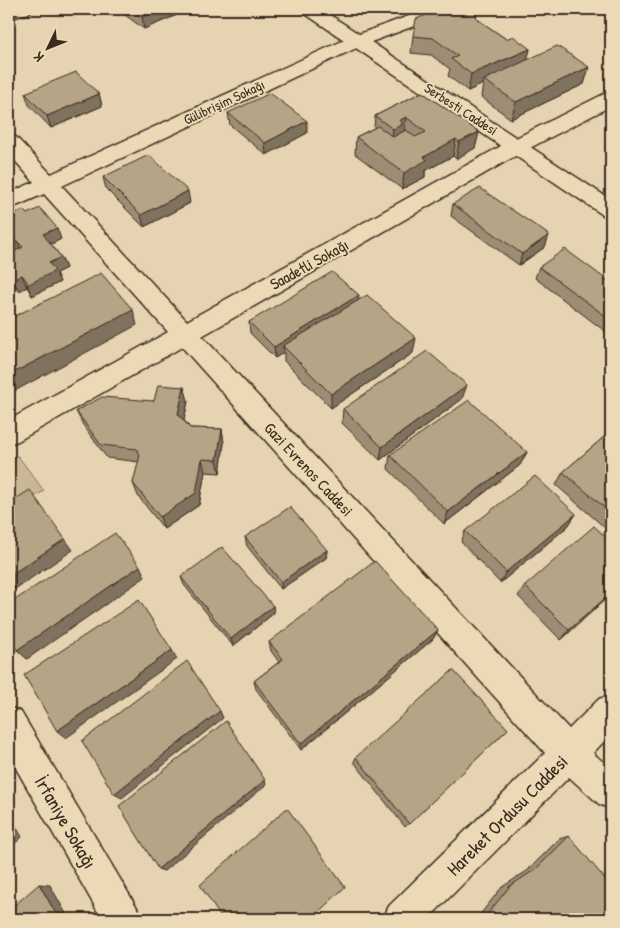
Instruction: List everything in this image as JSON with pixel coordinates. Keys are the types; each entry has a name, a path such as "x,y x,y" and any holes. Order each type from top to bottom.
{"street":[{"path":"9,14 23,9"},
{"name":"Serbesti Caddesi","path":"310,9 518,146 611,210"},
{"name":"Gülibrişim Sokağı","path":"9,202 357,41 443,9"},
{"name":"Saadetli Sokağı","path":"9,433 518,146 611,98"},
{"name":"Gazi Evrenos Caddesi","path":"9,142 568,753 611,792"},
{"name":"Hareket Ordusu Caddesi","path":"402,919 611,711"},
{"name":"İrfaniye Sokağı","path":"9,724 123,919"}],"shaded area":[{"path":"18,456 44,491 9,513 9,461"}],"building":[{"path":"131,9 162,9 142,17"},
{"path":"441,9 475,9 477,19 506,39 513,36 530,49 471,74 451,59 458,56 433,38 413,36 416,19"},
{"path":"557,46 589,67 516,102 484,80"},
{"path":"76,72 99,94 47,116 25,93"},
{"path":"422,92 479,132 459,142 456,139 424,157 427,160 404,173 356,137 378,126 393,137 406,130 415,137 426,132 406,117 399,121 403,124 393,129 375,116"},
{"path":"270,93 307,121 265,143 228,113"},
{"path":"149,155 188,191 141,215 103,177"},
{"path":"480,188 549,235 522,254 453,204"},
{"path":"40,208 57,228 43,234 61,257 49,263 55,271 27,285 27,281 22,275 13,280 9,274 9,254 23,247 17,241 9,245 9,216 23,210 27,214"},
{"path":"565,249 611,283 611,320 539,267"},
{"path":"332,272 359,295 274,347 249,322"},
{"path":"101,273 133,310 9,375 9,319"},
{"path":"367,295 416,338 331,394 283,346"},
{"path":"427,351 467,385 382,447 343,409"},
{"path":"158,385 184,387 178,414 190,428 222,429 217,460 202,459 196,493 160,517 133,483 140,455 137,449 101,445 76,411 102,397 154,401"},
{"path":"469,400 527,452 448,512 390,455"},
{"path":"611,431 611,513 563,472"},
{"path":"535,476 576,514 506,572 465,531"},
{"path":"30,490 65,539 9,576 9,503"},
{"path":"290,507 327,550 281,582 245,537"},
{"path":"594,526 611,542 611,593 569,630 525,586"},
{"path":"115,533 140,566 17,650 9,637 9,604"},
{"path":"222,547 273,606 231,639 181,577"},
{"path":"375,561 438,630 301,744 254,681 283,659 269,642"},
{"path":"139,600 172,650 57,731 24,675"},
{"path":"187,661 220,711 114,794 82,741"},
{"path":"453,670 508,729 409,824 356,757"},
{"path":"226,721 265,780 158,869 119,806"},
{"path":"287,808 345,887 311,919 222,919 200,885"},
{"path":"9,826 14,835 9,840"},
{"path":"569,836 611,886 611,919 485,919 510,886 536,869"},
{"path":"39,884 59,919 9,919 9,910"}]}
